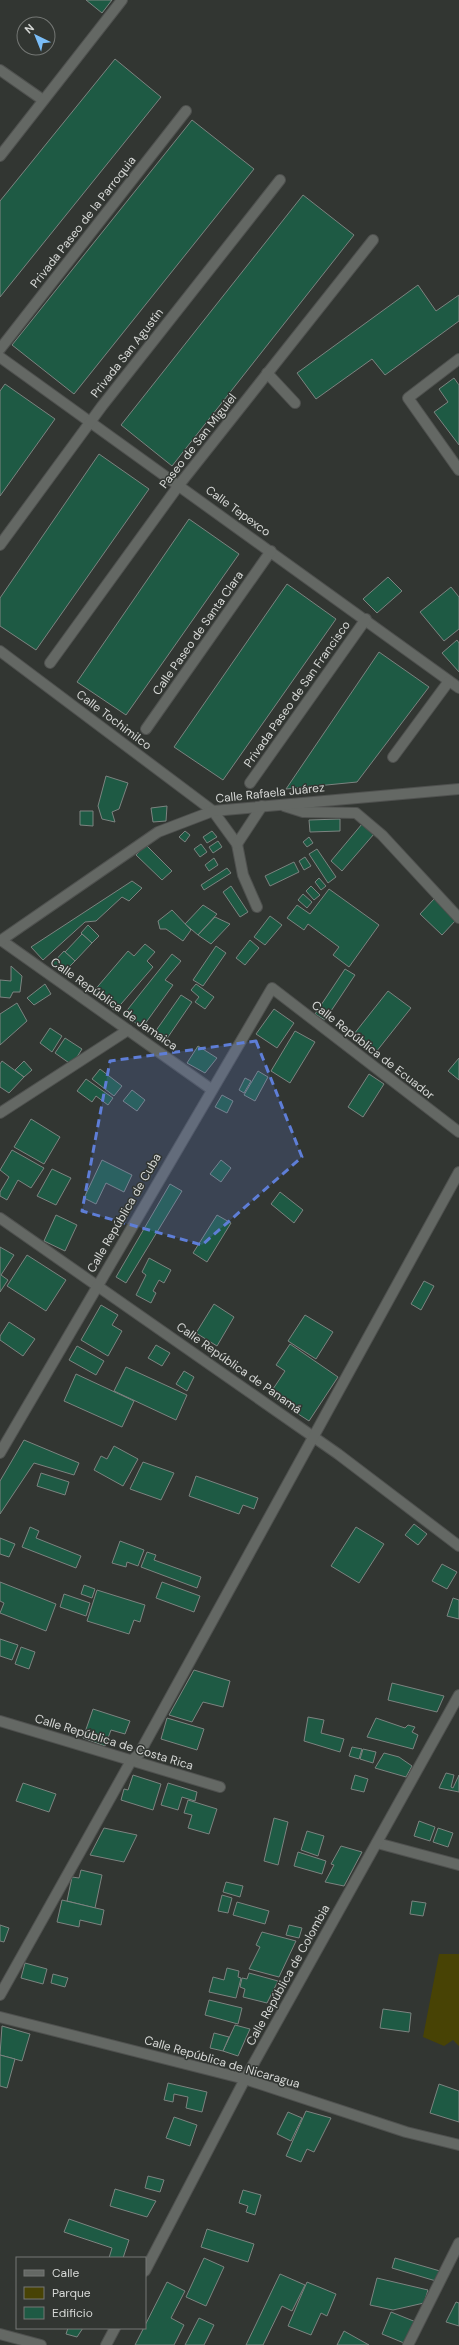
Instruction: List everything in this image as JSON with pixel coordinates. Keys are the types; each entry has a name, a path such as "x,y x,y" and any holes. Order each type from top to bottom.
{"street":[{"path":"0,156 122,0"},
{"path":"0,70 43,100"},
{"name":"Privada Paseo de la Parroquia","path":"0,349 186,111"},
{"name":"Privada San Agustín","path":"0,545 90,422 280,180"},
{"name":"Paseo de San Miguiel","path":"50,663 179,485 373,240"},
{"name":"Calle Tepexco","path":"0,357 459,688"},
{"path":"459,359 408,398 459,470"},
{"path":"268,373 294,403"},
{"name":"Calle Paseo de Santa Clara","path":"146,729 271,551"},
{"name":"Privada Paseo de San Francisco","path":"250,783 366,620"},
{"name":"Calle Tochimilco","path":"0,651 213,810 237,844"},
{"path":"393,757 449,681"},
{"name":"Calle Rafaela Juárez","path":"0,941 158,832 213,810 459,789"},
{"path":"277,804 303,812 356,813 382,835 459,918"},
{"path":"257,907 243,875 237,844 262,806"},
{"name":"Calle República de Jamaica","path":"0,941 211,1089"},
{"name":"Calle República de Cuba","path":"0,1453 211,1089 272,988"},
{"name":"Calle República de Ecuador","path":"272,988 459,1132"},
{"path":"0,1112 128,1030"},
{"path":"0,1995 130,1761 138,1754 312,1436 459,1172"},
{"name":"Calle República de Panamá","path":"0,1218 97,1284 312,1436 459,1546"},
{"name":"Calle República de Colombia","path":"146,2269 245,2079 459,1695"},
{"name":"Calle República de Costa Rica","path":"0,1721 220,1788"},
{"path":"377,1843 459,1865"},
{"name":"Calle República de Nicaragua","path":"0,2017 245,2079 406,2132 459,2145"},
{"path":"408,2345 459,2243"},
{"path":"106,2345 114,2329"},
{"path":"0,2334 41,2345"}],"highlighted area":[{"path":"256,1041 302,1157 202,1245 82,1211 110,1061"}],"green space":[{"path":"439,1954 459,1954 459,2046 453,2040 444,2046 423,2037"}],"building":[{"path":"86,0 112,0 102,13"},
{"path":"115,59 161,97 0,297 0,201"},
{"path":"192,120 254,169 74,394 12,345"},
{"path":"303,195 354,235 172,466 121,425"},
{"path":"418,285 436,311 459,295 459,321 385,375 372,359 316,399 297,373"},
{"path":"454,378 459,385 459,445 434,412 448,402 439,389"},
{"path":"5,384 55,419 0,496 0,391"},
{"path":"99,454 149,489 36,650 0,626 0,598"},
{"path":"189,519 239,554 126,715 77,682"},
{"path":"388,577 402,591 377,613 363,599"},
{"path":"287,584 336,619 223,780 174,747"},
{"path":"451,587 459,597 459,629 444,641 420,612"},
{"path":"457,640 459,643 459,672 442,653"},
{"path":"379,652 429,687 357,782 286,789"},
{"path":"106,776 128,783 119,809 112,812 115,822 102,819 98,806"},
{"path":"167,806 166,821 153,822 151,808"},
{"path":"80,811 93,811 93,826 80,825"},
{"path":"340,819 340,831 310,832 309,820"},
{"path":"362,824 374,834 342,871 331,861"},
{"path":"185,831 190,835 185,842 179,837"},
{"path":"212,831 217,837 207,843 203,837"},
{"path":"309,837 313,843 307,847 303,842"},
{"path":"218,841 222,847 213,853 209,847"},
{"path":"201,844 207,852 200,857 194,849"},
{"path":"146,845 172,871 162,880 136,855"},
{"path":"317,849 336,877 328,883 309,854"},
{"path":"305,857 311,866 304,870 299,861"},
{"path":"214,858 218,865 209,871 205,865"},
{"path":"294,862 299,872 270,886 265,876"},
{"path":"227,868 231,873 204,890 201,885"},
{"path":"319,878 326,886 321,890 315,882"},
{"path":"132,881 142,888 129,901 122,897 96,921 85,922 43,960 31,947"},
{"path":"231,886 248,912 240,917 223,892"},
{"path":"311,886 320,895 314,900 306,891"},
{"path":"329,889 379,925 349,967 333,955 339,947 308,924 304,930 287,918 297,905 310,914"},
{"path":"303,894 312,902 307,908 298,900"},
{"path":"434,899 456,920 442,935 420,914"},
{"path":"203,905 217,914 198,935 185,924"},
{"path":"172,910 191,930 183,941 166,929 160,929 158,921"},
{"path":"270,916 282,925 265,945 254,937"},
{"path":"215,917 230,924 211,944 198,935"},
{"path":"88,925 99,936 92,943 81,933"},
{"path":"82,934 92,943 75,961 65,952"},
{"path":"250,940 259,948 245,965 236,958"},
{"path":"145,944 155,952 147,961 153,967 115,1011 93,992 128,951 134,956"},
{"path":"216,946 226,953 203,986 193,980"},
{"path":"64,951 75,961 62,974 52,964"},
{"path":"172,954 181,961 165,980 173,985 142,1028 124,1014"},
{"path":"11,966 22,976 20,992 13,992 10,998 0,997 0,980 11,981"},
{"path":"345,969 355,975 325,1020 315,1014"},
{"path":"45,984 51,994 34,1005 27,998"},
{"path":"196,984 214,997 205,1009 195,1002 199,997 191,990"},
{"path":"388,991 411,1008 376,1052 354,1034"},
{"path":"181,995 192,1002 166,1040 155,1032"},
{"path":"17,1003 27,1021 0,1045 0,1014"},
{"path":"274,1009 294,1023 277,1048 256,1034"},
{"path":"50,1028 62,1036 52,1052 40,1043"},
{"path":"295,1031 315,1042 290,1083 271,1071"},
{"path":"65,1038 82,1049 72,1065 55,1053"},
{"path":"198,1046 217,1058 205,1073 187,1063"},
{"path":"459,1058 459,1080 448,1071"},
{"path":"2,1061 24,1077 9,1093 0,1087 0,1064"},
{"path":"24,1061 32,1070 24,1077 15,1070"},
{"path":"100,1069 122,1086 114,1096 92,1079"},
{"path":"258,1071 268,1077 255,1101 244,1095"},
{"path":"369,1074 384,1084 363,1117 348,1107"},
{"path":"245,1078 251,1081 244,1093 239,1090"},
{"path":"86,1079 113,1098 108,1105 96,1096 92,1102 77,1091"},
{"path":"132,1090 145,1100 137,1111 123,1101"},
{"path":"222,1095 233,1101 227,1113 215,1107"},
{"path":"31,1119 60,1137 44,1164 14,1147"},
{"path":"12,1150 44,1168 31,1188 18,1180 7,1200 0,1196 0,1192 9,1177 0,1170"},
{"path":"102,1160 132,1175 124,1192 106,1183 96,1204 84,1198"},
{"path":"221,1160 231,1168 221,1182 210,1174"},
{"path":"52,1169 71,1178 56,1205 37,1196"},
{"path":"170,1184 182,1191 126,1283 116,1277"},
{"path":"280,1192 303,1210 294,1223 271,1204"},
{"path":"56,1215 77,1225 65,1251 44,1241"},
{"path":"217,1215 231,1223 207,1262 193,1253"},
{"path":"0,1247 14,1255 1,1275 8,1280 0,1292"},
{"path":"27,1255 66,1280 46,1311 7,1286"},
{"path":"149,1258 171,1270 164,1283 159,1280 153,1291 156,1293 151,1303 136,1295 146,1275 142,1272"},
{"path":"424,1281 434,1286 421,1310 411,1304"},
{"path":"214,1304 234,1317 217,1346 196,1333"},
{"path":"101,1305 118,1315 112,1325 122,1331 108,1356 81,1340"},
{"path":"305,1315 333,1332 316,1359 288,1341"},
{"path":"9,1322 35,1339 23,1356 0,1340 0,1336"},
{"path":"290,1344 338,1377 309,1421 269,1395 285,1371 276,1365"},
{"path":"156,1345 170,1353 162,1366 148,1358"},
{"path":"77,1346 104,1361 96,1375 69,1360"},
{"path":"126,1367 187,1395 176,1420 114,1391"},
{"path":"184,1371 194,1377 187,1391 176,1384"},
{"path":"76,1374 134,1401 122,1427 64,1401"},
{"path":"24,1440 79,1463 74,1475 34,1463 0,1514 0,1481"},
{"path":"114,1446 138,1459 123,1486 94,1470 101,1456 107,1459"},
{"path":"143,1462 174,1473 161,1500 130,1489"},
{"path":"41,1473 69,1482 65,1495 37,1486"},
{"path":"196,1476 258,1498 254,1509 243,1505 239,1514 189,1496"},
{"path":"414,1524 427,1534 418,1545 405,1535"},
{"path":"30,1527 39,1531 36,1538 81,1556 76,1568 22,1547"},
{"path":"356,1527 384,1544 359,1583 331,1566"},
{"path":"0,1538 15,1544 9,1557 0,1554"},
{"path":"120,1541 144,1550 138,1566 127,1562 126,1567 112,1563"},
{"path":"147,1552 156,1555 154,1560 201,1577 197,1588 141,1567"},
{"path":"442,1564 457,1572 447,1589 432,1581"},
{"path":"0,1582 56,1604 46,1631 0,1613 4,1603 0,1601"},
{"path":"162,1582 200,1596 194,1612 156,1598"},
{"path":"84,1585 95,1589 92,1598 81,1594"},
{"path":"97,1590 145,1605 140,1622 134,1620 129,1634 87,1621"},
{"path":"64,1594 90,1603 86,1616 60,1607"},
{"path":"453,1598 459,1600 459,1619 447,1616"},
{"path":"0,1639 18,1645 12,1660 0,1656"},
{"path":"21,1647 35,1652 29,1669 15,1664"},
{"path":"194,1670 230,1681 223,1707 203,1702 192,1722 169,1715"},
{"path":"392,1683 444,1696 437,1712 388,1700"},
{"path":"93,1709 130,1721 125,1734 111,1730 105,1746 83,1738"},
{"path":"308,1717 324,1720 321,1733 344,1739 340,1752 304,1741"},
{"path":"167,1718 204,1729 197,1750 161,1739"},
{"path":"376,1718 405,1728 408,1725 415,1727 412,1732 418,1735 413,1749 367,1737"},
{"path":"352,1747 362,1749 359,1759 349,1756"},
{"path":"363,1749 376,1752 373,1763 360,1759"},
{"path":"384,1753 399,1757 412,1766 406,1777 375,1768"},
{"path":"446,1773 454,1775 451,1787 453,1788 459,1775 459,1792 439,1788"},
{"path":"133,1775 161,1784 153,1810 121,1800 124,1789 128,1790"},
{"path":"355,1775 368,1779 364,1792 351,1789"},
{"path":"23,1783 56,1794 49,1812 16,1801"},
{"path":"168,1783 197,1792 195,1801 182,1797 178,1810 161,1805"},
{"path":"188,1800 217,1809 209,1834 188,1828 192,1815 184,1813"},
{"path":"274,1818 288,1822 278,1865 264,1861"},
{"path":"419,1821 435,1827 430,1841 414,1836"},
{"path":"104,1828 137,1835 124,1862 90,1855"},
{"path":"438,1828 453,1833 448,1847 433,1842"},
{"path":"307,1831 324,1836 318,1856 301,1850"},
{"path":"341,1846 362,1852 344,1886 325,1882 334,1865 331,1864"},
{"path":"298,1852 326,1861 322,1874 294,1866"},
{"path":"81,1870 102,1875 95,1908 67,1901 72,1877 79,1878"},
{"path":"226,1882 243,1886 240,1897 223,1892"},
{"path":"222,1895 232,1898 228,1913 218,1911"},
{"path":"62,1900 104,1910 101,1925 80,1920 79,1927 57,1922"},
{"path":"412,1901 426,1903 423,1916 410,1914"},
{"path":"237,1902 269,1911 265,1924 233,1915"},
{"path":"0,1925 9,1928 4,1942 0,1941"},
{"path":"289,1925 302,1928 299,1938 286,1935"},
{"path":"262,1932 296,1941 279,1977 249,1969 260,1947 256,1945"},
{"path":"25,1963 47,1969 43,1984 21,1978"},
{"path":"227,1968 239,1971 238,1977 241,1978 236,1998 209,1992 213,1977 224,1980"},
{"path":"249,1973 278,1981 267,2003 243,1997 245,1989 240,1987 242,1978 247,1979"},
{"path":"53,1974 68,1978 65,1987 51,1983"},
{"path":"209,2000 242,2008 238,2024 205,2015"},
{"path":"383,2009 411,2013 409,2032 380,2028"},
{"path":"235,2025 250,2029 238,2056 223,2051"},
{"path":"2,2026 30,2034 22,2061 0,2055"},
{"path":"214,2033 229,2037 223,2051 210,2048"},
{"path":"0,2055 15,2059 7,2088 0,2086"},
{"path":"168,2083 207,2092 202,2112 186,2108 188,2097 174,2094 173,2102 164,2100"},
{"path":"439,2084 459,2091 459,2122 430,2113"},
{"path":"306,2111 331,2118 314,2152 307,2149 301,2162 286,2156"},
{"path":"288,2112 302,2118 291,2141 277,2134"},
{"path":"174,2117 197,2125 190,2146 166,2138"},
{"path":"148,2176 164,2180 160,2192 145,2188"},
{"path":"115,2189 156,2201 147,2217 110,2206"},
{"path":"243,2190 261,2195 255,2215 246,2212 248,2206 239,2203"},
{"path":"69,2219 129,2240 123,2257 109,2257 112,2248 64,2232"},
{"path":"207,2229 254,2244 248,2262 201,2247"},
{"path":"204,2258 224,2267 206,2306 186,2297"},
{"path":"395,2258 440,2271 436,2281 392,2268"},
{"path":"280,2274 305,2285 292,2311 282,2306 263,2345 246,2345"},
{"path":"377,2278 428,2290 424,2303 393,2310 370,2305"},
{"path":"167,2282 185,2291 171,2318 184,2325 174,2345 135,2345 143,2329 146,2329 146,2323"},
{"path":"307,2282 336,2294 327,2316 321,2313 311,2335 288,2326"},
{"path":"456,2302 459,2303 459,2326 446,2322"},
{"path":"391,2312 416,2322 404,2343 382,2334"},
{"path":"199,2318 214,2325 204,2345 185,2345"},
{"path":"68,2329 82,2329 77,2337 66,2334"},
{"path":"344,2331 369,2345 337,2345"}]}
